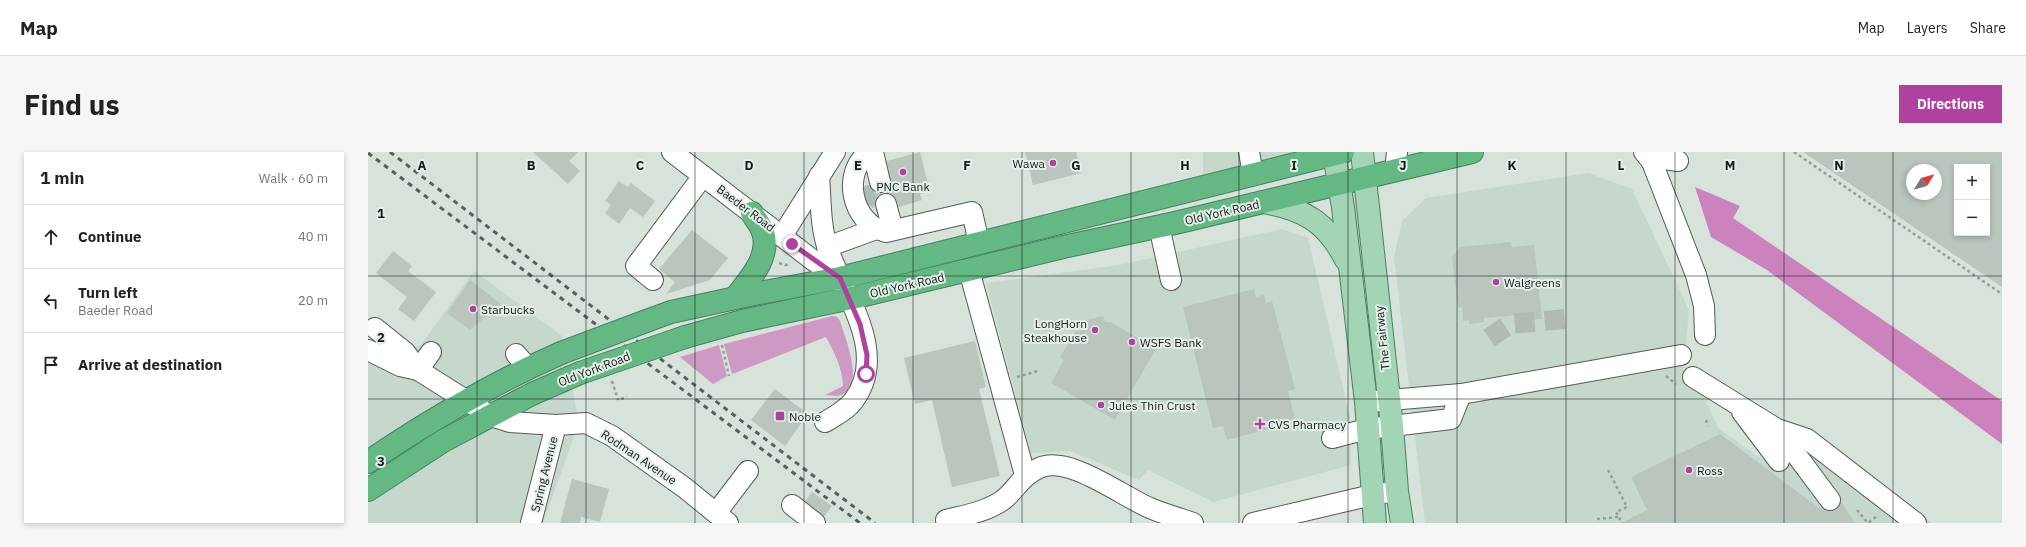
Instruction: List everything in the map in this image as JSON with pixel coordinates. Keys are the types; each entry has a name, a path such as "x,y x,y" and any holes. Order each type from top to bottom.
{"highway":[{"name":"Old York Road","path":"368,490 442,441 580,373 685,338 742,321 850,299 1063,247 1365,178 1396,161 1472,152"},
{"name":"Old York Road","path":"368,462 466,400 522,361 561,353 629,326 671,312 840,278 1339,153"},
{"path":"735,298 754,274 764,251 763,232 752,213"}],"main road":[{"name":"The Fairway","path":"1362,152 1392,426 1397,491 1402,523"},
{"name":"The Fairway","path":"1339,153 1340,184 1366,402 1375,523"},
{"path":"1263,202 1291,208 1305,214 1325,229 1341,250 1347,263 1352,281"}],"street":[{"name":"Baeder Road","path":"672,152 840,278"},
{"path":"782,236 835,152"},
{"path":"1249,152 1252,174"},
{"path":"1658,156 1696,275 1704,306 1705,335"},
{"path":"866,157 871,184"},
{"path":"866,157 852,186 857,207 867,222 972,212 979,243"},
{"path":"652,280 636,266 703,176"},
{"path":"819,176 823,227 827,247 858,317 867,355 866,374 862,386 854,401 842,412 825,422"},
{"path":"827,247 880,220"},
{"path":"1159,226 1171,280"},
{"path":"969,270 1025,476"},
{"path":"370,331 404,352 418,370"},
{"path":"368,350 400,366 418,370"},
{"path":"418,370 432,352"},
{"path":"1366,402 1461,394 1681,355"},
{"name":"Rodman Avenue","path":"418,370 491,416 510,422 556,425 586,423 612,436 684,488 722,518"},
{"path":"1693,377 1777,429 1807,439 1912,522"},
{"path":"1332,438 1367,429 1451,419 1461,394"},
{"path":"1736,404 1779,461"},
{"name":"Spring Avenue","path":"531,523 556,425"},
{"path":"1777,429 1830,500"},
{"path":"946,520 986,510 1004,499 1025,476 1041,467 1061,466 1081,472 1149,508 1193,523"},
{"path":"722,518 748,471"},
{"path":"1253,523 1372,495 1397,491"},
{"path":"792,505 815,523"}],"path":[{"path":"1794,152 2002,294"},
{"path":"722,342 729,376"},
{"path":"1017,377 1038,371"},
{"path":"610,374 620,399 627,397"},
{"path":"1706,420 1708,426"},
{"path":"1608,470 1627,507 1616,512 1622,523"},
{"path":"1857,510 1868,523"},
{"path":"1597,519 1619,517"}],"shaded area":[{"path":"1203,152 1294,152 1203,175"},
{"path":"1588,173 1632,189 1689,310 1683,376 1702,393 1718,428 1770,465 1800,427 1932,523 1425,523 1394,257 1402,221 1426,198"},
{"path":"1695,187 1740,206 1733,218 2002,401 2002,444 1767,270 1711,237"},
{"path":"1282,229 1308,238 1350,417 1351,465 1213,502 1148,470 1139,480 1070,451 1031,453 986,283 1119,265"},
{"path":"474,271 562,336 579,423 543,523 368,523 368,359 421,345"},
{"path":"832,316 837,317 840,321 852,363 853,375 851,385 846,393 837,396 825,395 843,386 840,367 826,337 732,374 724,344"},
{"path":"719,345 727,376 713,384 680,357"}],"building":[{"path":"533,152 578,152 569,161 580,171 568,184"},
{"name":"PNC Bank","path":"920,152 930,191 920,194 922,200 899,207 894,196 883,193 888,190 891,185 887,161"},
{"name":"Wawa","path":"1025,152 1076,152 1081,173 1033,185"},
{"path":"1803,152 2002,152 2002,287"},
{"path":"619,181 628,187 631,183 655,201 643,217 630,208 619,224 605,213 611,205 605,201"},
{"path":"869,185 876,193 882,193 875,201 875,207 872,208 865,194 865,186"},
{"path":"692,230 728,258 710,280 666,294 675,282 659,269"},
{"name":"Walgreens","path":"1511,242 1512,247 1534,245 1542,319 1528,320 1528,314 1484,318 1484,322 1469,324 1469,320 1463,321 1462,307 1458,308 1452,257 1460,247"},
{"path":"393,251 412,266 408,271 436,292 414,321 398,309 407,297 376,273"},
{"name":"Starbucks","path":"470,280 501,304 470,330 447,313"},
{"name":"CVS Pharmacy","path":"1254,289 1256,297 1264,295 1266,303 1272,301 1295,389 1288,391 1296,422 1227,440 1223,426 1213,428 1183,307"},
{"path":"1103,316 1105,322 1111,322 1156,349 1115,420 1051,383 1064,360 1060,357 1075,332 1084,329 1082,321"},
{"path":"975,341 986,387 979,389 1000,476 952,487 932,400 915,404 904,358"},
{"path":"775,389 808,414 785,446 751,420"},
{"path":"1720,434 1819,508 1832,511 1837,509 1841,502 1855,523 1621,523 1647,510 1631,477"},
{"path":"572,479 609,489 600,522 581,517 580,523 560,523"},
{"path":"812,492 832,506 824,517 805,501"}],"tunnel":[{"path":"862,187 868,209"},
{"path":"1489,338 1510,324 1566,319"}],"railway":[{"path":"390,152 875,523"},
{"path":"368,153 860,523"}],"place":[{"name":"Wawa","path":"1053,163"},
{"name":"PNC Bank","path":"903,172"},
{"name":"Walgreens","path":"1496,282"},
{"name":"Starbucks","path":"473,309"},
{"name":"LongHorn Steakhouse","path":"1095,330"},
{"name":"WSFS Bank","path":"1132,342"},
{"name":"Jules Thin Crust","path":"1101,405"},
{"name":"Noble","path":"780,416"},
{"name":"CVS Pharmacy","path":"1260,424"},
{"name":"Ross","path":"1689,470"}],"route":[{"path":"792,244 840,278 860,324 867,355 866,374"}]}
